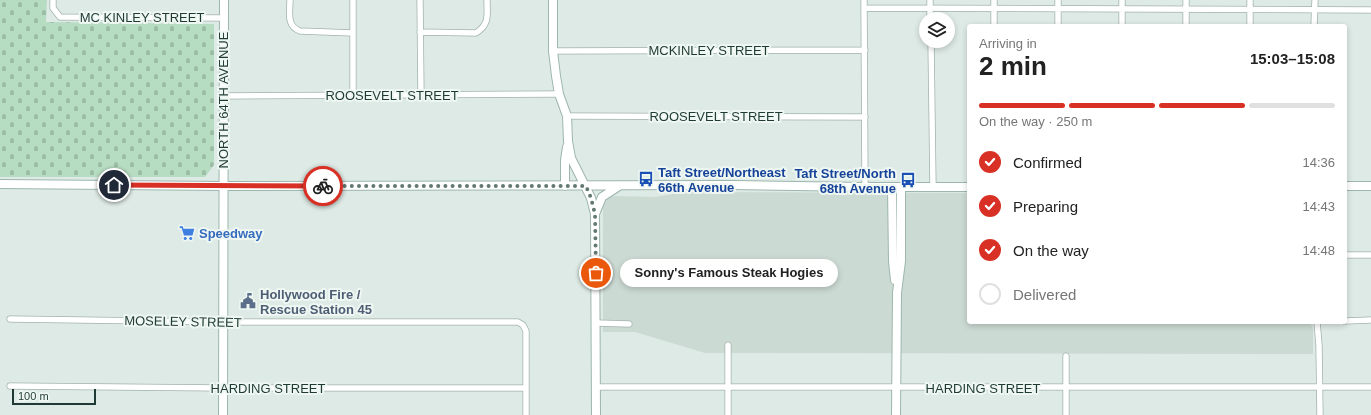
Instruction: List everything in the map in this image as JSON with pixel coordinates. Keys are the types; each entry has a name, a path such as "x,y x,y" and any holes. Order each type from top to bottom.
{"street":[{"name":"MC KINLEY STREET","path":"53,0 53,8 60,17 223,18"},
{"name":"NORTH 64TH AVENUE","path":"223,415 224,0"},
{"path":"290,0 290,23 294,29 300,31 353,33"},
{"path":"353,0 353,95"},
{"path":"420,0 421,95"},
{"path":"420,32 476,33 483,28 487,21 487,0"},
{"path":"553,0 553,50 559,94 567,116 568,141 571,158 586,186 595,214 596,415"},
{"path":"864,0 865,187"},
{"path":"930,0 930,12"},
{"path":"994,0 994,24"},
{"path":"1058,0 1058,24"},
{"path":"1122,0 1122,24"},
{"path":"1186,0 1186,24"},
{"path":"1250,0 1250,24"},
{"path":"1314,0 1314,24"},
{"path":"864,8 1371,10"},
{"path":"931,48 933,187"},
{"name":"MCKINLEY STREET","path":"553,50 865,50"},
{"name":"ROOSEVELT STREET","path":"224,96 559,94"},
{"name":"ROOSEVELT STREET","path":"567,116 865,117"},
{"path":"565,186 565,160 568,141"},
{"path":"0,184 223,186 733,185 967,187"},
{"path":"595,214 602,197 619,186"},
{"path":"1347,186 1371,186"},
{"path":"892,187 893,261 897,293"},
{"path":"896,415 897,293 901,261 901,187"},
{"path":"1347,255 1371,254"},
{"name":"MOSELEY STREET","path":"10,319 223,322 518,322 523,325 526,331 526,388"},
{"path":"1347,320 1371,320"},
{"path":"596,323 629,324"},
{"path":"1317,324 1320,415"},
{"path":"728,345 728,415"},
{"path":"1066,356 1066,415"},
{"name":"HARDING STREET","path":"10,386 526,388"},
{"name":"HARDING STREET","path":"596,387 1371,387"},
{"path":"526,388 526,415"}],"shaded area":[{"path":"685,192 967,193 967,324 1311,324 1313,329 1313,354 705,353 635,332 603,332 603,204 610,196 655,197"}],"green space":[{"path":"0,0 47,0 46,22 214,24 214,165 205,177 0,177"}],"way so far":[{"path":"323,186 586,186 595,214 596,273"}],"place":[{"name":"Taft Street/Northeast 66th Avenue","path":"646,179"},
{"name":"Taft Street/North 68th Avenue","path":"908,180"},
{"name":"Speedway","path":"187,233"},
{"name":"Sonny's Famous Steak Hogies","path":"596,273"},
{"name":"Hollywood Fire / Rescue Station 45","path":"248,301"}],"route":[{"path":"114,185 323,186"}]}
